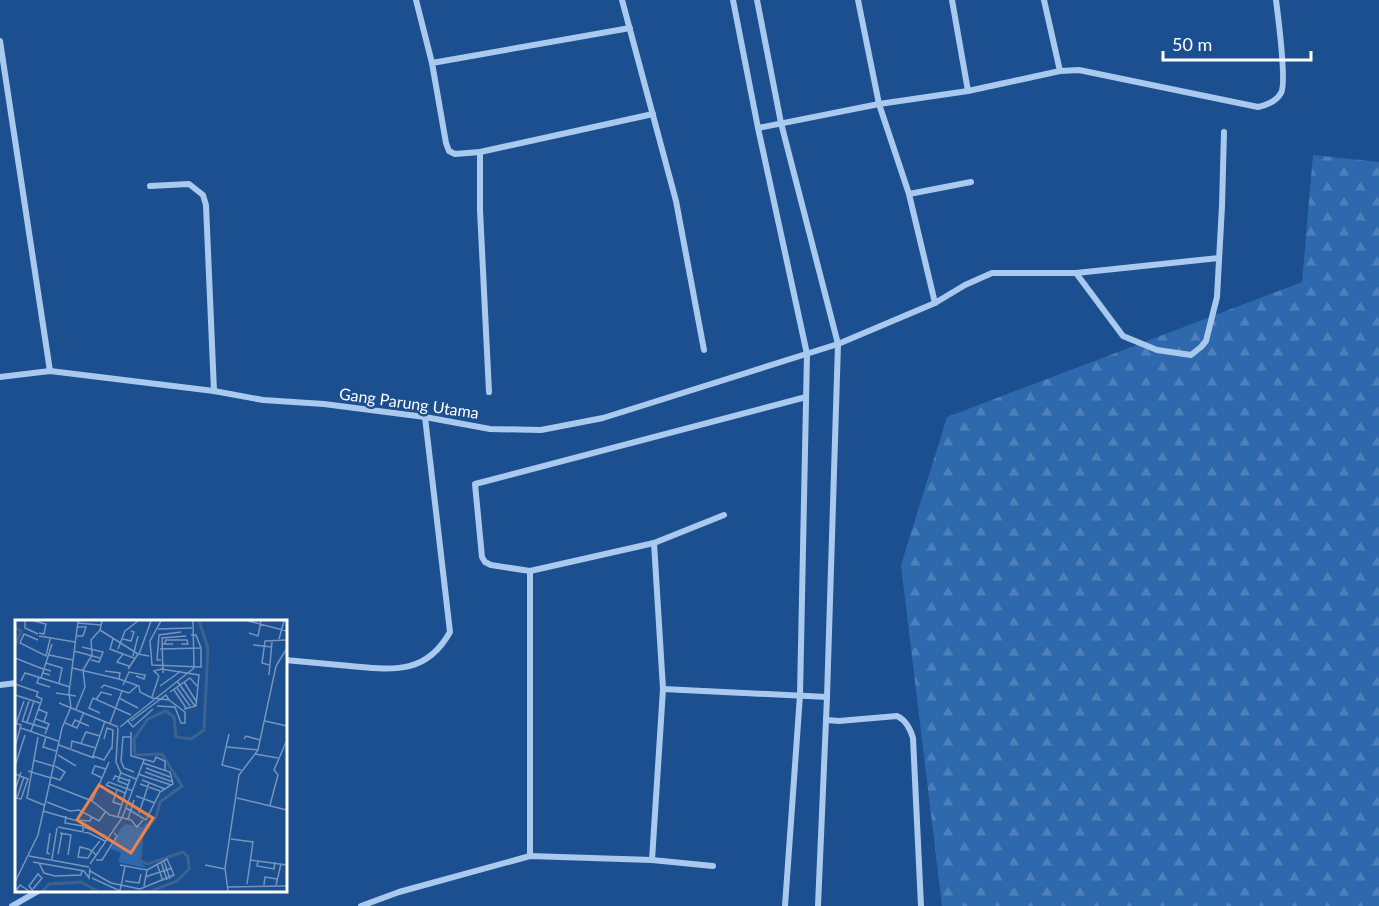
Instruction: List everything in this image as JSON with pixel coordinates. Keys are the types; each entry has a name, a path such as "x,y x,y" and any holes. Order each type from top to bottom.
{"street":[{"path":"416,0 432,63 448,150 455,154 480,152 653,114"},
{"path":"622,0 676,201 704,350"},
{"path":"733,0 807,354 800,695 785,906"},
{"path":"757,0 781,123 838,344 818,906"},
{"path":"858,0 879,104 909,194 935,303"},
{"path":"952,0 968,92"},
{"path":"1044,0 1060,71"},
{"path":"758,128 879,104 968,92 1060,71 1094,72 1258,107 1267,105 1275,101 1284,88 1276,0"},
{"path":"432,63 630,28"},
{"path":"0,41 3,74 50,371"},
{"path":"1076,273 1122,336 1157,350 1191,354 1201,348 1206,341 1216,297 1224,132"},
{"path":"480,152 480,210 489,392"},
{"path":"909,194 970,182"},
{"path":"150,186 189,184 203,195 206,205 214,391"},
{"name":"Gang Parung Utama","path":"0,377 50,371 214,391 263,400 324,404 425,417 490,429 541,430 603,418 838,344 935,303 965,285 992,273 1076,273 1219,258"},
{"path":"724,515 654,543 530,571 485,562 482,557 475,484 806,397"},
{"path":"286,660 394,670 416,664 430,657 442,645 450,632 425,417"},
{"path":"652,860 663,689 654,543"},
{"path":"530,571 530,856"},
{"path":"0,685 15,683"},
{"path":"663,689 827,697"},
{"path":"826,720 897,716 903,719 910,730 913,738 921,906"},
{"path":"361,906 399,892 530,856 652,860 713,866"},
{"path":"12,906 38,891"}],"green space":[{"path":"1313,155 1379,162 1379,906 942,906 901,565 947,417 1302,282"}]}
